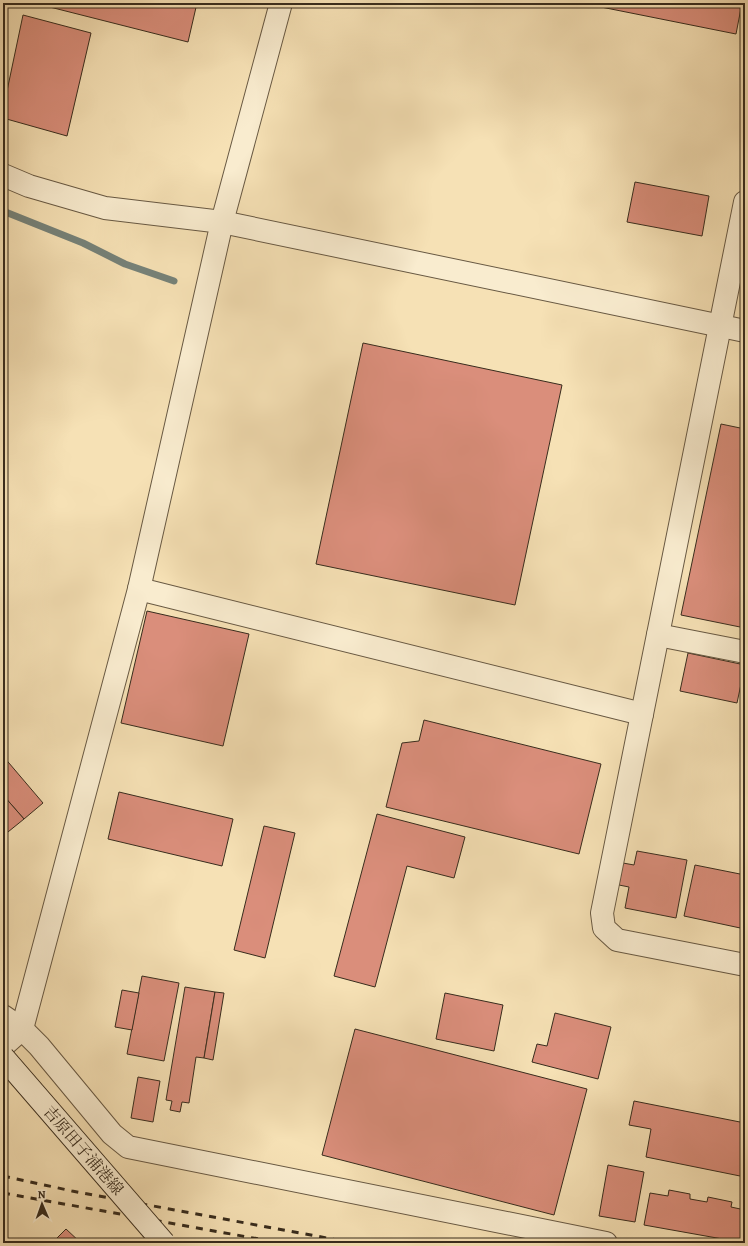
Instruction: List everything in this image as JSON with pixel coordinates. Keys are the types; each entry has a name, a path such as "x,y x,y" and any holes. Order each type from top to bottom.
{"street":[{"path":"3,1046 22,1029 139,589 222,222 281,3"},
{"path":"3,175 28,186 105,208 222,222 745,330"},
{"path":"745,202 722,326 602,913 604,928 617,940 745,965"},
{"path":"139,589 642,714"},
{"path":"658,635 745,652"},
{"path":"3,1016 22,1029 112,1134 128,1147 136,1150 606,1243"},
{"name":"吉原田子浦港線","path":"3,1057 164,1243"}],"building":[{"path":"34,3 197,3 188,42"},
{"path":"581,3 742,3 736,34"},
{"path":"23,15 91,33 67,136 3,118 3,110"},
{"path":"635,182 709,196 702,236 627,222"},
{"path":"363,343 562,385 515,605 316,564"},
{"path":"721,424 745,429 745,628 681,615"},
{"path":"147,611 249,634 223,746 121,723"},
{"path":"688,653 745,665 737,703 680,691"},
{"path":"424,720 601,764 579,854 386,807 402,743 419,741"},
{"path":"3,756 43,803 24,819 3,795"},
{"path":"119,792 233,819 222,866 108,839"},
{"path":"3,795 24,819 3,836"},
{"path":"377,814 465,837 454,878 407,866 375,987 334,976"},
{"path":"264,826 295,833 265,958 234,950"},
{"path":"637,851 687,860 676,918 625,908 629,887 619,885 623,863 634,865"},
{"path":"695,865 745,875 745,929 684,916"},
{"path":"142,976 179,983 164,1061 127,1054"},
{"path":"185,987 215,992 204,1058 196,1057 189,1103 182,1102 180,1112 170,1110 172,1101 166,1100"},
{"path":"122,990 139,993 132,1030 115,1027"},
{"path":"215,992 224,993 213,1060 204,1058"},
{"path":"445,993 503,1005 494,1051 436,1039"},
{"path":"555,1013 611,1027 598,1079 532,1062 537,1044 547,1046"},
{"path":"355,1029 587,1089 554,1215 322,1155"},
{"path":"138,1077 160,1081 153,1122 131,1118"},
{"path":"634,1101 745,1123 745,1177 646,1157 651,1129 629,1125"},
{"path":"608,1165 644,1172 635,1222 599,1216"},
{"path":"669,1190 690,1194 690,1199 707,1202 708,1197 732,1202 731,1207 745,1210 745,1243 644,1225 650,1193 668,1196"},
{"path":"66,1229 81,1243 52,1243"}],"waterway":[{"path":"3,211 83,243 125,264 174,281"}],"railway":[{"path":"3,1176 72,1191 354,1243"},
{"path":"3,1193 281,1243"}]}
